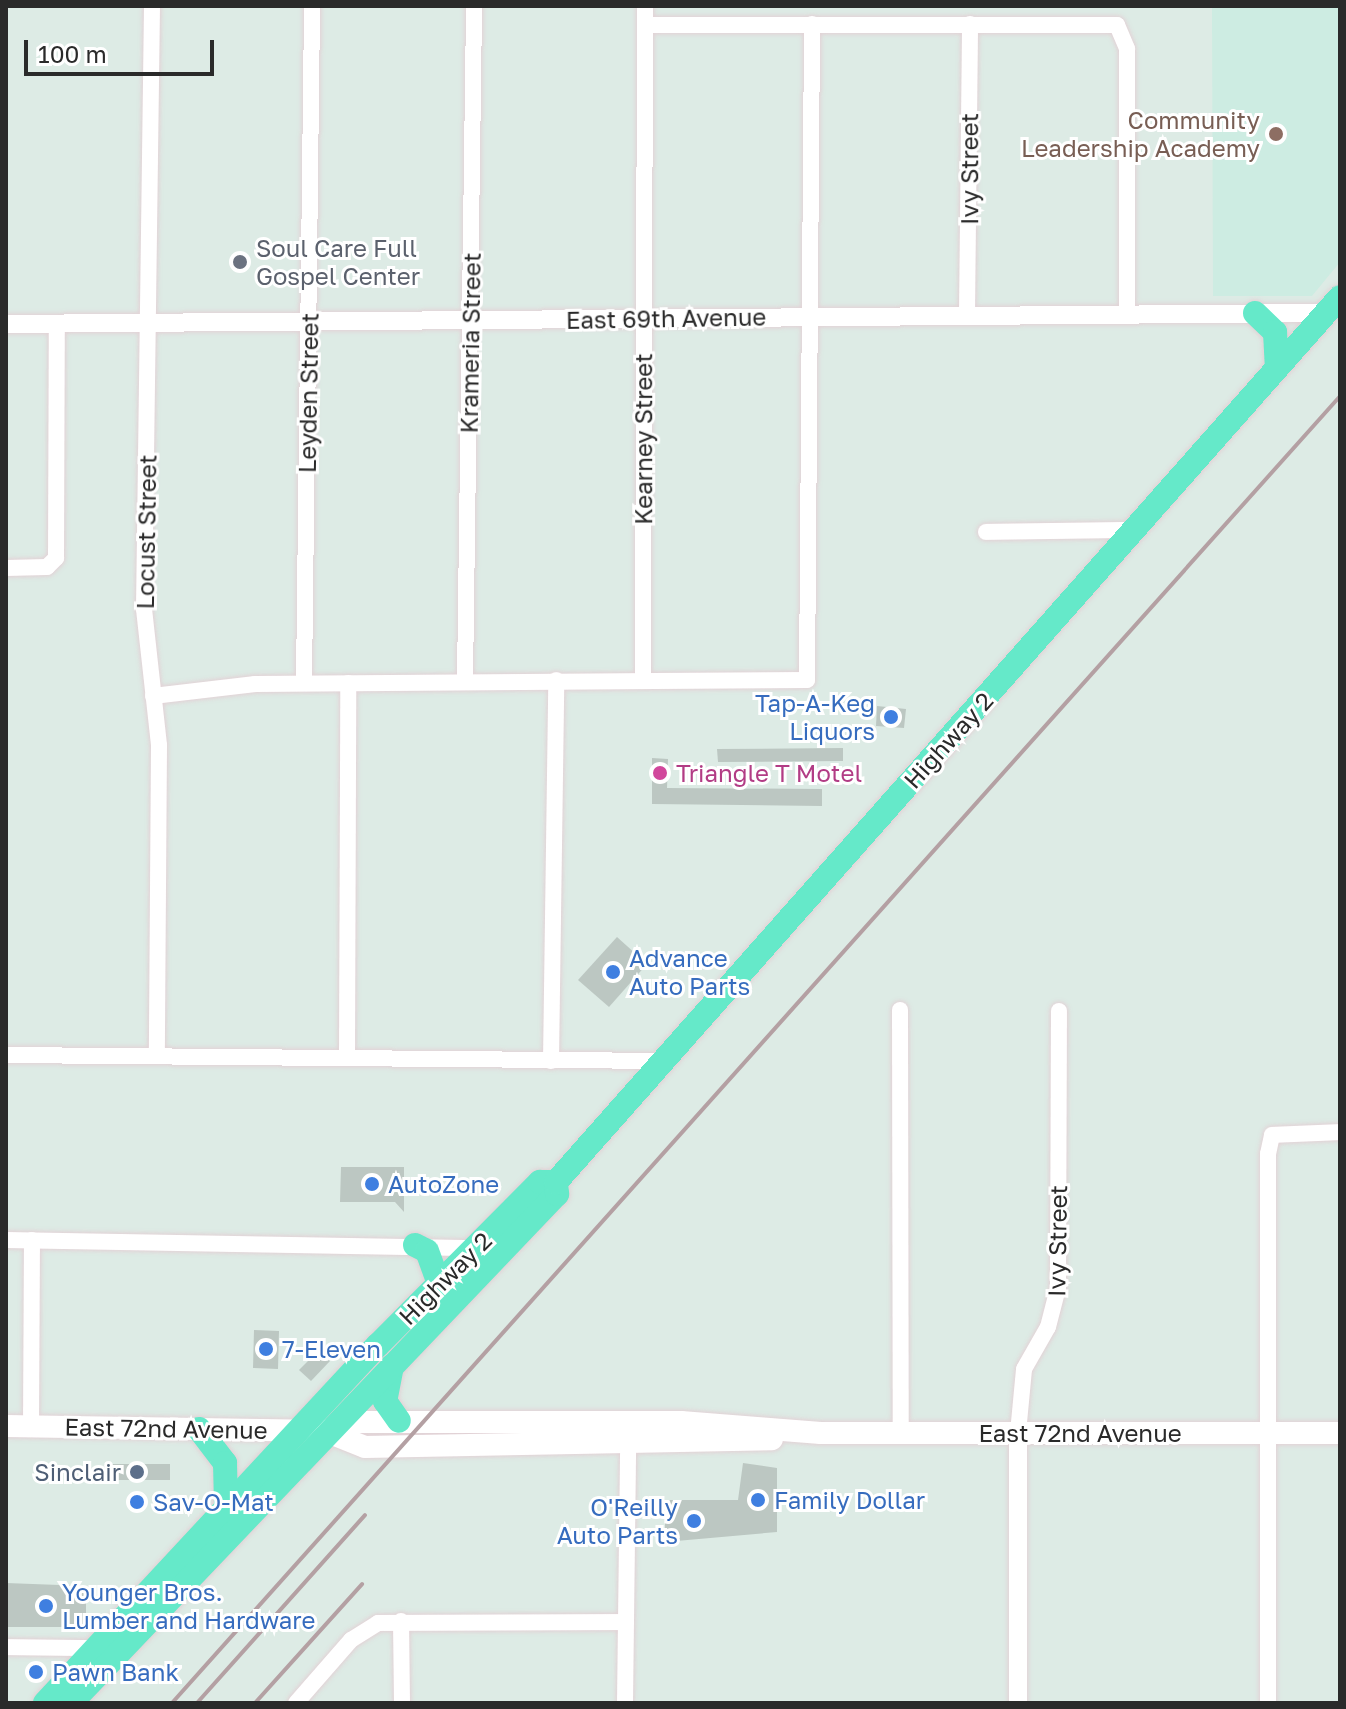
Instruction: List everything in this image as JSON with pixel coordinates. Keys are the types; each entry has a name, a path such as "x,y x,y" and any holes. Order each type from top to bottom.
{"main road":[{"name":"Highway 2","path":"71,1703 325,1431 557,1194 556,1182 1333,305"},
{"path":"1255,313 1275,332 1277,368"},
{"name":"Highway 2","path":"45,1703 226,1505 439,1284 540,1182 556,1182"},
{"path":"415,1245 427,1251 439,1284"},
{"path":"398,1356 384,1391 399,1421"},
{"name":"East 72nd Avenue","path":"6,1426 325,1431 399,1421 681,1422 821,1433"},
{"path":"199,1429 225,1463 226,1505"},
{"name":"East 72nd Avenue","path":"325,1431 365,1447 628,1447 821,1433 1340,1433"}],"street":[{"name":"Locust Street","path":"152,6 144,609 153,696 157,1056"},
{"name":"Leyden Street","path":"304,683 312,6"},
{"name":"Krameria Street","path":"465,680 474,6"},
{"name":"Kearney Street","path":"643,680 645,6"},
{"path":"645,25 1112,23 1123,32 1127,313"},
{"path":"153,696 304,683 807,680 812,24"},
{"name":"Ivy Street","path":"967,315 970,24"},
{"name":"East 69th Avenue","path":"6,324 1255,313 1333,305"},
{"path":"6,568 47,567 56,558 57,324"},
{"path":"986,532 1134,530"},
{"path":"551,1061 556,680"},
{"path":"347,1058 348,683"},
{"path":"900,1010 901,1433"},
{"name":"Ivy Street","path":"1018,1703 1018,1433 1024,1369 1048,1327 1058,1288 1059,1011"},
{"path":"6,1055 663,1061"},
{"path":"1268,1703 1267,1433 1272,1135 1340,1132"},
{"path":"6,1240 301,1242 504,1250"},
{"path":"31,1426 32,1240"},
{"path":"625,1703 628,1447"},
{"path":"296,1703 348,1644 373,1624 401,1621 626,1622"},
{"path":"401,1621 402,1703"},
{"path":"6,1647 94,1648"}],"shaded area":[{"name":"Community Leadership Academy","path":"1212,6 1340,6 1340,262 1312,296 1213,296"}],"building":[{"name":"Tap-A-Keg Liquors","path":"877,706 906,709 904,728 876,726"},
{"name":"Triangle T Motel","path":"843,748 843,761 718,762 717,749"},
{"name":"Triangle T Motel","path":"652,758 668,759 667,788 822,789 822,806 652,804"},
{"name":"Advance Auto Parts","path":"617,937 647,964 609,1007 578,980"},
{"name":"AutoZone","path":"341,1167 404,1167 404,1212 395,1202 340,1202"},
{"name":"7-Eleven","path":"254,1330 279,1331 278,1369 253,1368"},
{"name":"7-Eleven","path":"319,1350 330,1361 311,1381 299,1370"},
{"path":"743,1463 777,1468 777,1532 665,1542 665,1500 738,1500"},
{"name":"Sinclair","path":"104,1464 170,1464 170,1480 104,1480"},
{"name":"Younger Bros. Lumber and Hardware","path":"6,1583 86,1586 86,1627 6,1627"}],"railway":[{"path":"172,1703 1340,396"},
{"path":"197,1703 365,1515"},
{"path":"255,1703 362,1584"}],"place":[{"name":"Community Leadership Academy","path":"1276,134"},
{"name":"Soul Care Full Gospel Center","path":"240,262"},
{"name":"Tap-A-Keg Liquors","path":"891,717"},
{"name":"Triangle T Motel","path":"660,773"},
{"name":"Advance Auto Parts","path":"613,972"},
{"name":"AutoZone","path":"372,1184"},
{"name":"7-Eleven","path":"266,1349"},
{"name":"Sinclair","path":"137,1472"},
{"name":"Family Dollar","path":"758,1500"},
{"name":"Sav-O-Mat","path":"137,1502"},
{"name":"O'Reilly Auto Parts","path":"694,1521"},
{"name":"Younger Bros. Lumber and Hardware","path":"46,1606"},
{"name":"Pawn Bank","path":"36,1672"}]}
